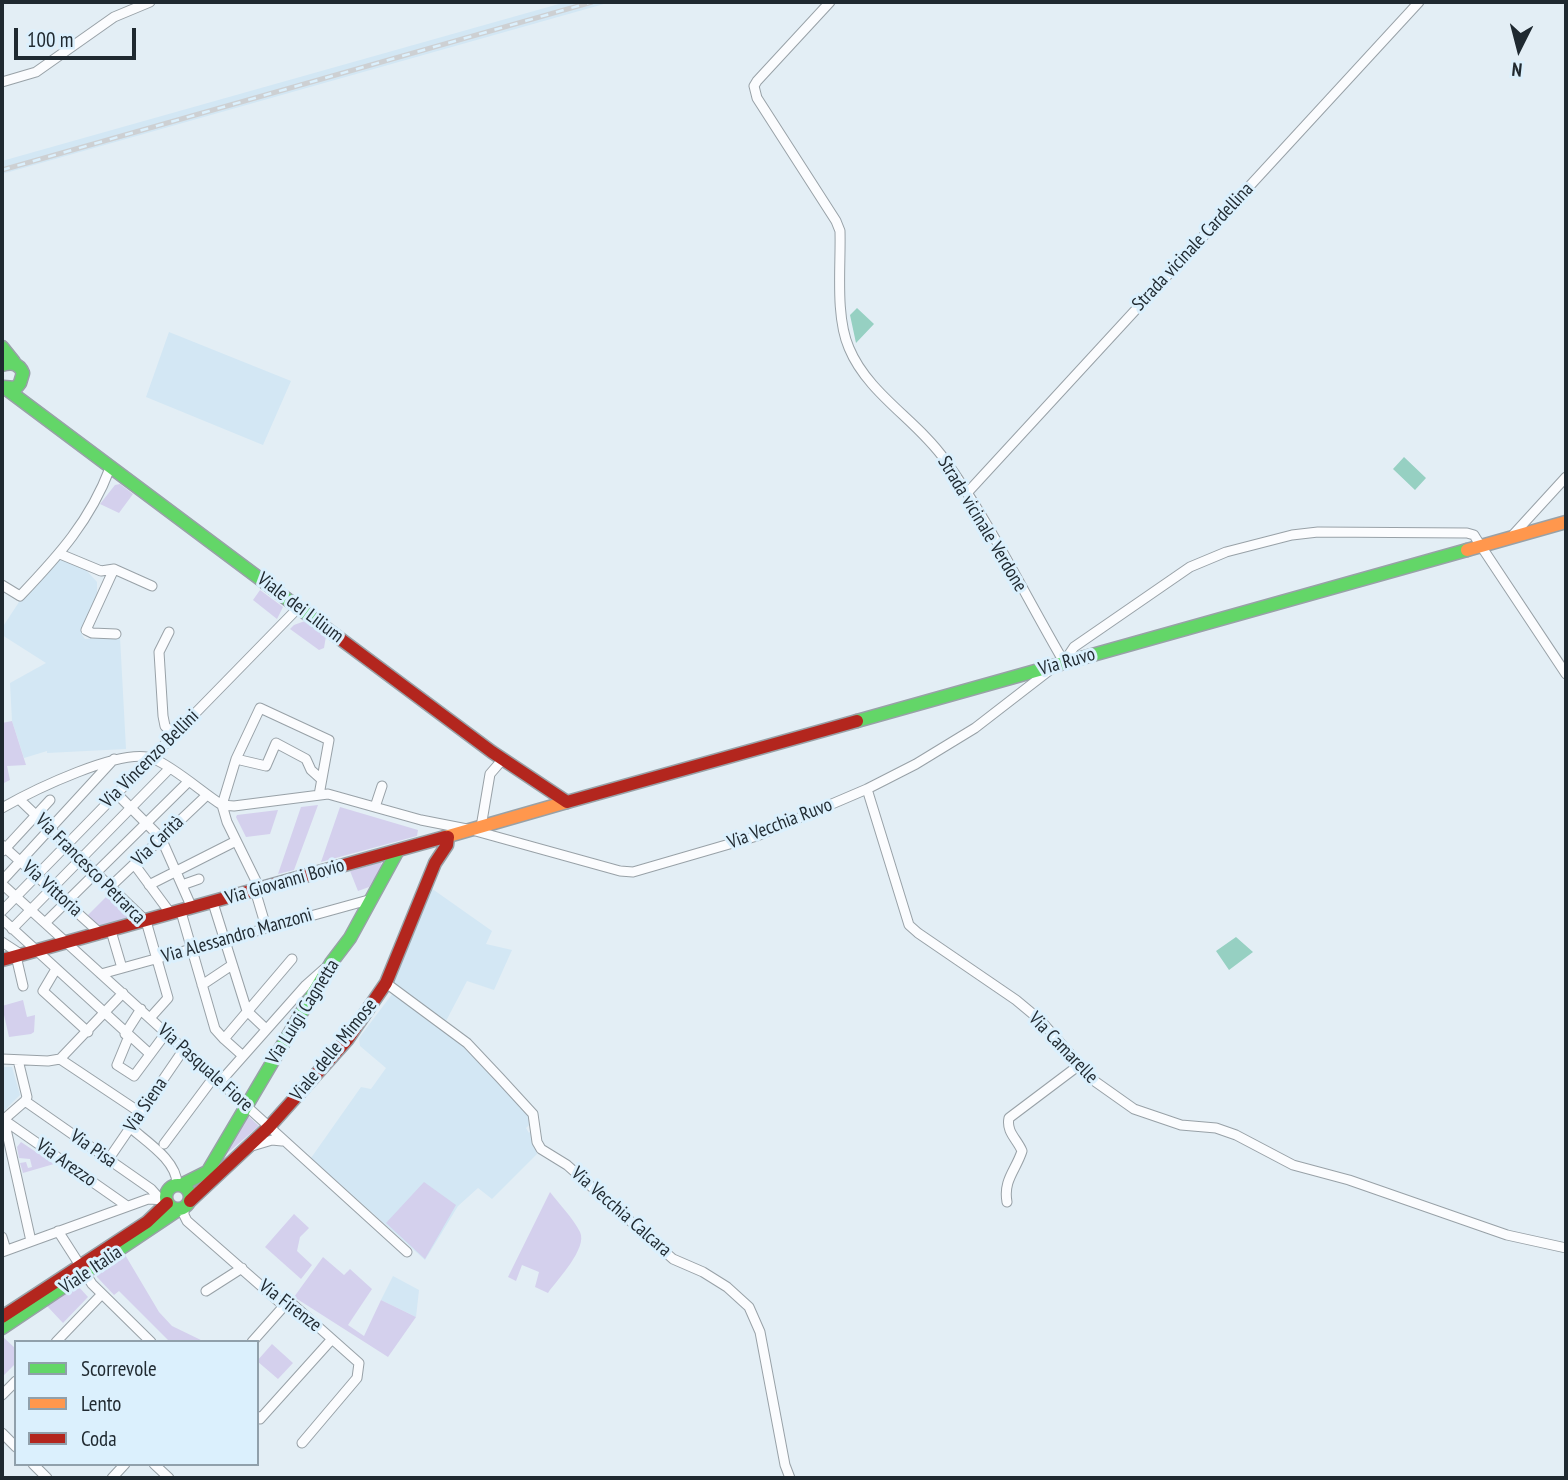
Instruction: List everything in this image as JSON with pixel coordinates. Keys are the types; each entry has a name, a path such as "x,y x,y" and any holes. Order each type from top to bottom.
{"main road":[{"name":"Viale dei Lilium","path":"2,347 8,364 23,371 24,397 36,411"},
{"name":"Viale dei Lilium","path":"3,387 14,388 22,383"},
{"name":"Viale dei Lilium","path":"3,387 503,759 567,802"},
{"name":"Via Ruvo","path":"567,802 1566,522"},
{"name":"Via Giovanni Bovio","path":"2,960 213,903 255,885 397,852 567,802"},
{"path":"435,863 433,851 436,840"},
{"name":"Viale delle Mimose","path":"174,1204 247,1148 347,1040 386,983 435,863 447,845 436,840"},
{"name":"Via Luigi Cagnetta","path":"208,1171 331,963 351,938 397,852"},
{"name":"Viale delle Mimose","path":"179,1184 233,1161"},
{"path":"179,1184 189,1190 174,1204 168,1190 179,1184"},
{"name":"Viale Italia","path":"2,1328 174,1204"},
{"name":"Viale Italia","path":"2,1317 83,1270"}],"street":[{"path":"2,82 36,72 114,17 150,2"},
{"name":"Strada vicinale Verdone","path":"830,2 757,81 754,86 757,98 840,231 842,320 847,345 860,370 937,449 967,493 1061,663"},
{"name":"Strada vicinale Cardellina","path":"967,493 1419,2"},
{"path":"2,585 20,596 60,554 99,496 110,468"},
{"path":"1511,538 1566,477"},
{"name":"Via Vecchia Ruvo","path":"222,805 234,806 328,794 421,820 477,828 620,871 645,870 757,836 867,789 916,764 975,728 1061,663 1074,647 1160,587 1190,567 1226,552 1292,535 1318,532 1466,533 1474,536 1481,546"},
{"path":"1481,546 1566,674"},
{"path":"60,554 102,571 114,569 152,586"},
{"path":"114,569 86,630 92,633 116,634"},
{"name":"Via Vincenzo Bellini","path":"2,911 299,607"},
{"path":"169,632 159,652 164,726 174,735"},
{"path":"222,805 236,759 260,708 329,740 319,795"},
{"path":"236,759 266,766 276,743 306,759 311,770 322,775 335,770"},
{"path":"2,808 90,767 115,759 152,757 222,805 255,885 266,927"},
{"path":"2,883 115,759"},
{"path":"477,828 490,774 503,759"},
{"path":"12,929 169,769"},
{"path":"45,923 188,782"},
{"path":"375,807 382,786"},
{"name":"Via Camarelle","path":"867,789 909,925 1016,1000 1040,1020 1079,1066 1103,1089 1134,1109 1159,1119 1181,1125 1216,1128 1236,1135 1293,1165 1349,1180 1507,1235 1566,1248"},
{"path":"116,793 161,838 181,885 181,911 215,1029 243,1056"},
{"name":"Via Carità","path":"110,887 207,795"},
{"name":"Via Francesco Petrarca","path":"20,800 146,921 168,998 150,1018"},
{"path":"3,848 50,800"},
{"path":"421,820 432,829 436,840"},
{"path":"436,840 440,824"},
{"path":"149,885 236,841"},
{"name":"Via Vittoria","path":"3,848 106,933"},
{"path":"134,864 149,885 181,911"},
{"path":"181,885 199,878"},
{"name":"Via Pasquale Fiore","path":"2,883 407,1252"},
{"name":"Via Alessandro Manzoni","path":"101,974 373,899"},
{"path":"213,903 247,1011 267,1029"},
{"path":"2,919 150,1054"},
{"path":"106,933 122,968"},
{"path":"2,942 19,955 23,986"},
{"path":"223,1039 292,959"},
{"path":"164,1144 217,1079 243,1056 306,985 331,963"},
{"path":"202,985 232,965"},
{"path":"56,969 43,991 88,1032"},
{"name":"Via Vecchia Calcara","path":"386,983 467,1043 500,1078 533,1114 537,1142 541,1149 567,1165 673,1259 703,1272 727,1287 749,1307 760,1332 785,1465 790,1478"},
{"path":"60,1059 123,993"},
{"path":"141,1009 127,1035 117,1065 134,1076 166,1032"},
{"name":"Via Siena","path":"108,1160 184,1049"},
{"path":"2,1059 60,1059 141,1113"},
{"path":"18,1060 27,1097 3,1120 31,1241"},
{"path":"1007,1202 1007,1181 1023,1151 1010,1133 1007,1125 1009,1118 1079,1066"},
{"name":"Via Pisa","path":"25,1101 174,1204"},
{"name":"Via Arezzo","path":"3,1120 127,1206"},
{"path":"131,1128 167,1160 179,1184"},
{"path":"247,1148 267,1141 284,1142"},
{"name":"Viale delle Mimose","path":"4,1251 148,1199 174,1204"},
{"name":"Via Firenze","path":"174,1204 187,1221 284,1306 288,1300 359,1363 357,1378 302,1443"},
{"path":"58,1231 102,1294 149,1340"},
{"path":"2,1237 4,1251"},
{"path":"206,1291 242,1268"},
{"path":"57,1340 102,1294"},
{"path":"254,1340 284,1306"},
{"path":"259,1418 331,1339"},
{"path":"156,1466 169,1478"}],"shaded area":[{"path":"566,2 611,2 2,174 2,161"},
{"path":"857,308 874,324 856,343 850,315"},
{"path":"169,332 291,381 263,445 146,397"},
{"path":"1404,457 1426,478 1415,490 1393,469"},
{"path":"120,484 133,494 119,513 100,504 115,485"},
{"path":"60,559 86,570 97,582 97,595 82,635 85,639 120,637 126,749 47,751 24,758 12,721 10,683 46,663 2,635 2,628 19,602"},
{"path":"260,590 283,607 277,619 253,600"},
{"path":"305,621 326,636 324,648 319,650 290,629"},
{"path":"12,721 26,765 7,766 10,780 2,784 2,723"},
{"path":"318,805 294,870 278,874 301,807"},
{"path":"340,807 418,830 417,836 321,862"},
{"path":"278,810 270,834 246,837 236,817 237,815"},
{"path":"381,862 382,866 369,887 358,891 350,871"},
{"path":"431,888 492,931 486,944 512,950 494,990 467,981 446,1021 392,983"},
{"path":"111,892 137,918 99,929 86,917"},
{"path":"1236,937 1253,952 1229,970 1216,951"},
{"path":"393,993 464,1045 531,1116 531,1123 526,1128 529,1133 531,1130 537,1154 492,1199 478,1188 458,1206 425,1260 311,1158 361,1087 371,1089 386,1068 360,1046 359,1038"},
{"path":"23,1000 27,1017 35,1015 34,1032 9,1037 2,1006"},
{"path":"2,1067 12,1067 20,1095 2,1113"},
{"path":"247,1115 259,1126 223,1157"},
{"path":"21,1142 54,1164 23,1173 20,1163 26,1162 28,1168 32,1167 30,1159 19,1158 17,1147"},
{"path":"424,1182 456,1205 425,1259 386,1223"},
{"path":"550,1192 574,1222 581,1239 576,1255 548,1293 535,1287 539,1272 522,1265 516,1281 508,1277"},
{"path":"294,1214 309,1228 300,1237 297,1251 312,1265 301,1279 265,1247"},
{"path":"124,1253 159,1312 172,1326 201,1340 168,1340 119,1291 114,1295 97,1277 97,1271"},
{"path":"323,1257 344,1275 350,1269 372,1289 348,1325 364,1336 381,1300 416,1317 388,1357 294,1297"},
{"path":"393,1276 419,1290 416,1317 381,1300"},
{"path":"78,1286 88,1297 63,1323 47,1306"},
{"path":"2,1336 14,1347 14,1365 2,1377"},
{"path":"272,1344 293,1363 278,1379 259,1363 259,1359"}],"railway":[{"path":"2,170 592,2"}],"traffic: fast":[{"path":"2,347 14,362"},
{"path":"2,365 14,364 23,373 16,388 3,387"},
{"path":"5,388 327,629"},
{"path":"857,721 1467,550"},
{"path":"208,1171 331,963 350,938 397,852"},
{"path":"181,1185 213,1169"},
{"path":"173,1185 183,1185 190,1192 190,1197 190,1202 183,1209 173,1209 166,1202 166,1192 173,1185"},
{"path":"2,1328 178,1210"}],"traffic: slow":[{"path":"1467,550 1566,522"},
{"path":"445,837 567,802"}],"traffic: jam":[{"path":"327,629 492,752 567,802"},
{"path":"567,802 857,721"},
{"path":"2,960 445,837"},
{"path":"190,1201 269,1127 347,1040 386,983 435,863 447,845 448,837"},
{"path":"2,1317 147,1222 167,1203"}]}
